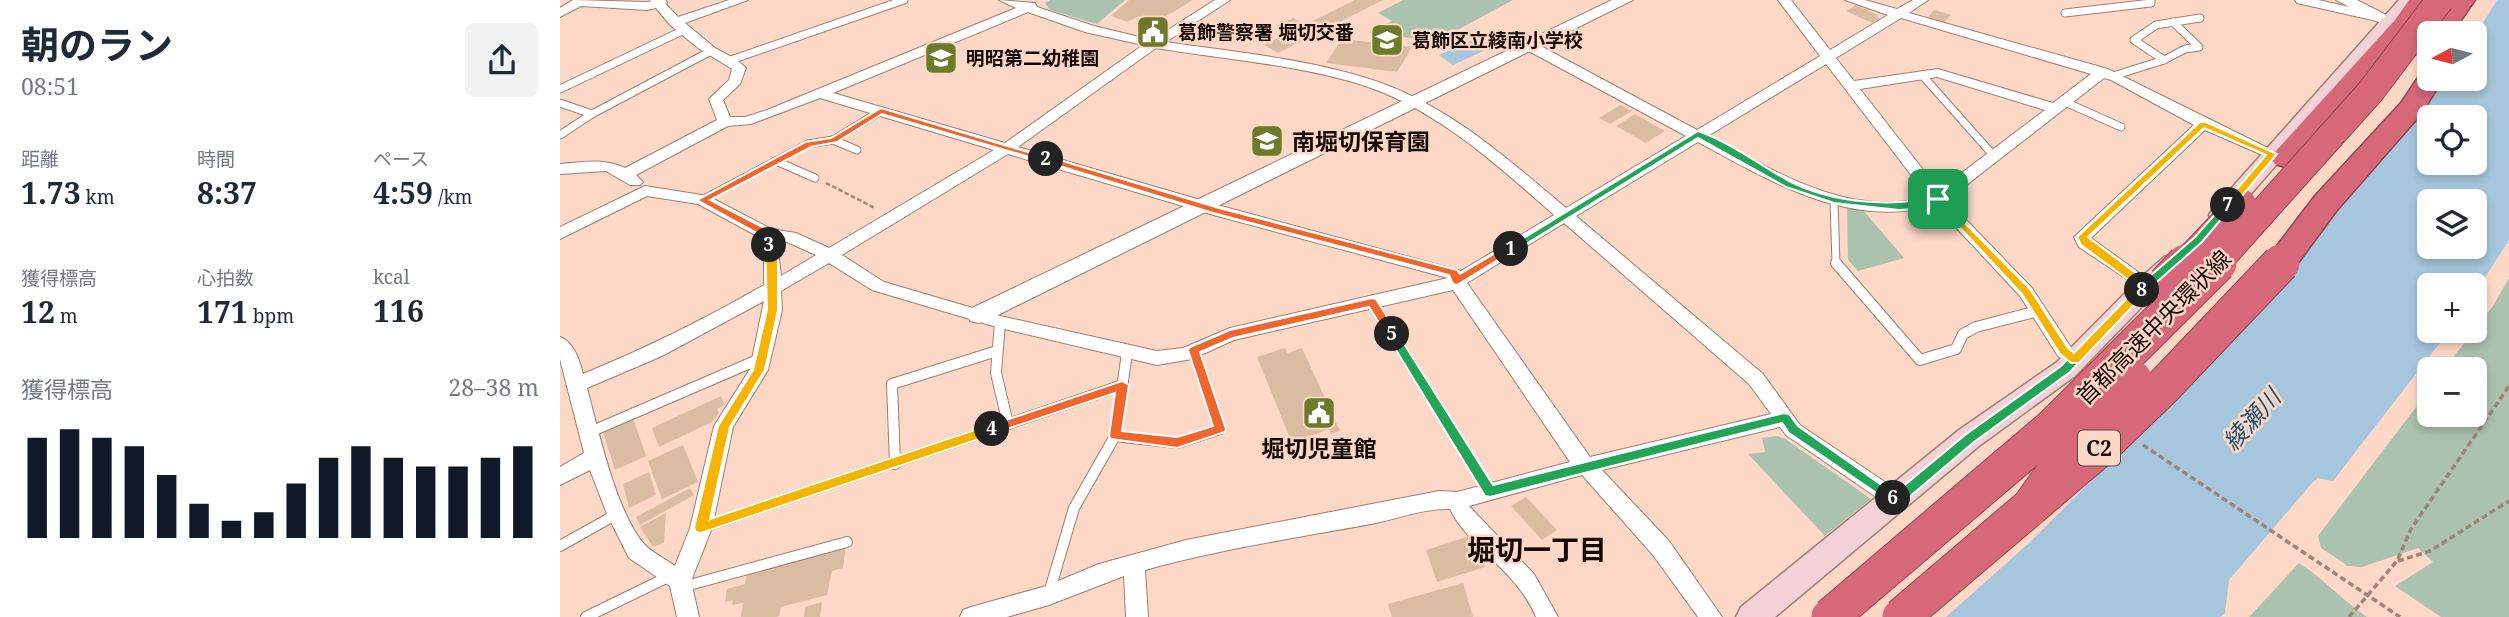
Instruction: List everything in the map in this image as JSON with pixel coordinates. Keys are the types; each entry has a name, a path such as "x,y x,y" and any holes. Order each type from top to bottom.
{"highway":[{"path":"1896,562 1982,477 2081,369 2286,158 2404,25 2421,0"},
{"name":"首都高速中央環状線","path":"1830,617 2052,428 2222,259 2371,91 2440,0"},
{"path":"2448,21 2463,0"},
{"path":"2468,21 2481,0"},
{"name":"首都高速中央環状線","path":"1901,617 2029,509 2164,387 2281,263 2326,203 2411,108 2417,86"}],"main road":[{"path":"1752,617 1969,438 2075,360 2146,286 2199,240 2385,20 2408,0"},
{"path":"2199,240 2316,169 2413,50 2449,0"}],"street":[{"path":"680,26 742,0"},
{"path":"1005,0 1033,4 1090,29 1154,44 1319,70 1363,81 1413,102 1485,147 1756,379 1793,430 1896,500"},
{"path":"577,384 656,351 717,320 830,255 1009,148 1154,44 1224,0"},
{"path":"978,315 1621,0"},
{"path":"1784,0 1938,199 2026,292 2064,351 2075,360"},
{"path":"1851,0 2108,74 2203,124 2272,154"},
{"path":"560,169 605,164 626,174 645,191 702,200 766,234 790,237 830,255 860,277 878,286 1000,322 1157,358 1194,350 1230,334 1457,281 1922,0"},
{"path":"2301,0 2385,20"},
{"path":"2344,0 2385,20"},
{"path":"560,13 580,1 647,6 659,1 680,26 710,51 731,60 739,68 735,81 716,99 725,122"},
{"path":"626,174 725,122 746,121 821,94 1033,4"},
{"path":"1530,46 1790,185 1834,200 1899,207 1916,206 1938,199 2060,105 2108,74"},
{"path":"1849,86 1938,73 2060,105"},
{"path":"821,94 1202,206 1454,272 1457,281 1573,452 1661,548 1711,617"},
{"path":"2146,286 2085,243 2082,237 2203,124"},
{"path":"560,234 645,191"},
{"path":"678,581 701,528 724,426 759,370 773,310 772,259 766,234"},
{"path":"560,344 571,361 596,457 617,514 637,551 678,581 688,617"},
{"path":"971,617 1035,604 1099,575 1186,549 1439,500 1457,501 1585,466 1784,418"},
{"path":"560,477 596,457"},
{"path":"1457,501 1463,518 1500,551 1531,586 1547,617"},
{"path":"1134,564 1137,617"}],"lane":[{"path":"731,60 904,0"},
{"path":"2065,13 2151,3 2151,0"},
{"path":"2164,60 2134,40 2156,25 2200,18"},
{"path":"2108,74 2164,60 2185,49 2199,47 2174,22"},
{"path":"560,89 680,26"},
{"path":"560,135 592,114 710,51"},
{"path":"1922,75 1993,155"},
{"path":"560,103 592,114"},
{"path":"2060,105 2121,127"},
{"path":"702,200 808,144 833,140 881,111"},
{"path":"833,140 857,150"},
{"path":"776,161 815,178"},
{"path":"1834,200 1836,264 1920,360 1956,349 1963,334 1976,327 2038,311"},
{"path":"1372,302 1490,492"},
{"path":"1000,322 996,373 1008,424"},
{"path":"1115,436 1177,443 1220,429 1194,350"},
{"path":"895,464 892,384 997,351"},
{"path":"1035,604 1074,508 1115,436 1127,353"},
{"path":"590,432 762,358"},
{"path":"701,528 1122,385"},
{"path":"560,546 617,514"},
{"path":"586,617 678,581 846,542"}],"path":[{"path":"815,178 893,217"},
{"path":"2349,617 2397,561 2411,529 2509,386"},
{"path":"2134,440 2400,617"},
{"path":"2397,561 2430,551 2509,501"}],"green space":[{"path":"1050,0 1125,0 1097,24 1050,10 1045,3"},
{"path":"1403,0 1513,0 1437,41 1369,33 1392,21 1378,13"},
{"path":"1847,208 1863,210 1904,258 1858,271 1848,260"},
{"path":"2509,278 2509,617 2441,617 2395,586 2433,562 2418,548 2362,567 2348,566 2321,548 2318,536 2417,406 2417,427 2487,427 2487,357 2453,357 2464,343 2487,343 2487,314"},
{"path":"1762,438 1784,438 1871,499 1825,536 1748,454 1765,452"},
{"path":"2299,563 2349,604 2367,617 2249,617"}],"water":[{"name":"綾瀬川","path":"2497,0 2509,0 2509,240 2487,274 2417,273 2417,343 2440,343 2429,357 2417,357 2417,372 2333,481 2318,478 2312,483 2229,580 2225,613 2220,617 1946,617 2029,543 2198,375 2417,111 2417,175 2487,175 2487,105 2422,105 2434,91 2487,91 2487,21 2484,21"},
{"path":"1483,35 1498,44 1453,65 1439,55"}],"building":[{"path":"1129,0 1193,0 1156,22 1139,16 1128,22 1111,16"},
{"path":"1355,0 1383,0 1278,53 1264,45 1288,33 1276,26 1293,18 1305,25"},
{"path":"1856,5 1880,18 1872,23 1846,11"},
{"path":"1934,10 1951,15 1944,22 1928,17"},
{"path":"1342,39 1412,47 1397,72 1326,63"},
{"path":"1620,105 1632,111 1610,124 1599,118"},
{"path":"1635,114 1665,131 1646,143 1616,126"},
{"path":"1285,348 1287,353 1302,348 1340,431 1331,434 1329,429 1292,443 1257,357"},
{"path":"721,396 725,405 717,409 719,413 712,422 659,447 652,428"},
{"path":"633,418 646,456 615,470 603,432"},
{"path":"683,445 698,482 662,499 648,461"},
{"path":"649,472 656,495 629,508 623,484"},
{"path":"690,488 694,495 640,525 636,517"},
{"path":"1526,497 1557,530 1542,540 1511,506"},
{"path":"666,513 664,543 653,547 640,527"},
{"path":"1473,535 1485,567 1437,582 1426,550"},
{"path":"846,545 843,568 832,571 827,595 781,607 779,616 776,617 741,617 743,603 732,605 733,600 725,602 727,589 745,584 747,572"},
{"path":"1463,583 1473,617 1392,617 1388,604"},
{"path":"822,602 820,617 804,617 805,607"}],"place":[{"name":"葛飾警察署 堀切交番","path":"1153,32"},
{"name":"葛飾区立綾南小学校","path":"1387,40"},
{"name":"明昭第二幼稚園","path":"941,58"},
{"name":"南堀切保育園","path":"1267,141"},
{"name":"堀切児童館","path":"1319,413"}],"district":[{"name":"堀切一丁目","path":"1537,549"}],"route":[{"path":"1938,199 1916,206 1899,207 1879,207 1834,200 1790,185 1698,134 1457,281 1454,272 1216,210 881,111 833,140 808,144 702,200 766,234 772,259 774,288 773,310 759,370 724,426 701,528 1122,385 1115,436 1177,443 1220,429 1194,350 1230,334 1372,302 1490,492 1784,418 1793,430 1896,500 1969,438 2066,369 2075,360 2146,286 2199,240 2272,154 2203,124 2082,237 2085,243 2146,286 2075,360 2064,351 2026,292 1938,199"}]}
